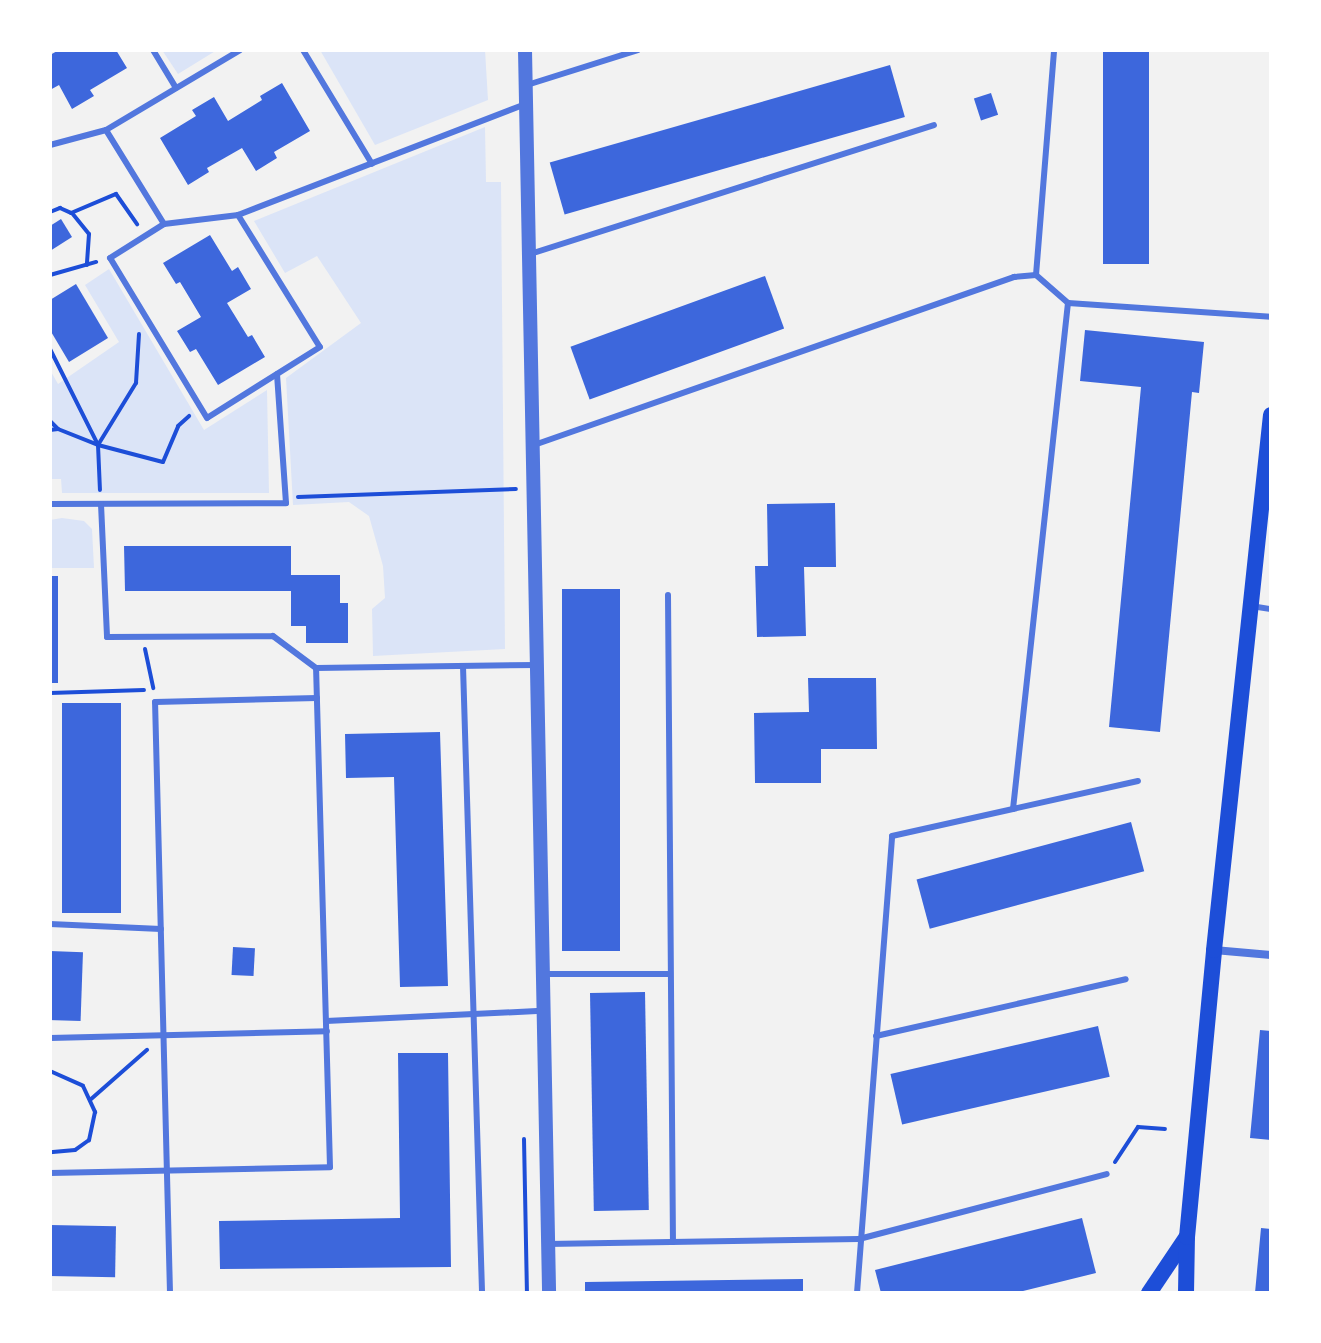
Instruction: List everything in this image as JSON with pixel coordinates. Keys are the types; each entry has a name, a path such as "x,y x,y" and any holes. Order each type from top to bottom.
{"main road":[{"path":"1186,1293 1187,1237 1214,950 1271,415"},
{"path":"1149,1293 1187,1237"}],"street":[{"path":"525,50 549,1293"},
{"path":"1214,950 1271,955"}],"lane":[{"path":"153,50 176,88"},
{"path":"50,145 106,130 240,50"},
{"path":"303,50 372,164"},
{"path":"525,85 638,50"},
{"path":"1036,275 1054,50"},
{"path":"238,215 320,347 207,418 110,258 164,224 238,215 526,104"},
{"path":"528,255 934,125"},
{"path":"106,130 164,224"},
{"path":"1036,275 1068,303 1271,317"},
{"path":"532,446 987,284 1036,275"},
{"path":"1013,809 1068,303"},
{"path":"50,504 286,503 277,374"},
{"path":"101,504 107,637 273,636 316,668 537,665"},
{"path":"668,595 673,1242"},
{"path":"1251,606 1271,609"},
{"path":"463,666 482,1293"},
{"path":"50,1173 330,1167 316,668"},
{"path":"170,1293 155,702 317,698"},
{"path":"857,1293 892,836 1138,781"},
{"path":"50,924 161,929"},
{"path":"544,974 670,974"},
{"path":"876,1036 1126,979"},
{"path":"326,1021 545,1011"},
{"path":"50,1038 327,1031"},
{"path":"547,1244 859,1239 1107,1174"}],"path":[{"path":"71,213 116,194 145,236"},
{"path":"50,212 60,208 71,213 89,234 87,265"},
{"path":"50,275 110,258"},
{"path":"98,445 136,383 140,307"},
{"path":"50,349 98,445 101,504"},
{"path":"50,421 58,429 98,445 163,462 178,426 200,407"},
{"path":"50,430 58,429"},
{"path":"285,498 516,489"},
{"path":"142,636 155,702"},
{"path":"50,693 153,690"},
{"path":"89,1101 164,1035"},
{"path":"50,1071 83,1086 95,1112 89,1140 75,1150 50,1152"},
{"path":"1107,1174 1138,1127 1165,1129"}],"shaded area":[{"path":"162,50 217,50 178,74"},
{"path":"320,50 485,50 488,100 375,145"},
{"path":"485,127 486,182 501,182 505,649 373,656 372,609 385,598 383,566 369,516 349,502 293,505 286,378 361,323 317,256 285,273 254,221"},
{"path":"109,269 204,430 267,390 269,493 62,493 61,479 50,479 50,370 58,384 119,342 85,285"},
{"path":"50,520 84,521 92,529 94,568 50,568"}],"building":[{"path":"59,50 116,50 127,68 90,90 94,96 72,109 59,85 50,90 50,55"},
{"path":"1103,50 1149,50 1149,264 1103,264"},
{"path":"890,65 905,117 565,214 550,163"},
{"path":"282,83 310,131 274,152 277,158 256,171 242,148 207,168 209,172 188,185 160,138 196,116 192,110 214,97 228,121"},
{"path":"991,93 998,115 981,120 974,99"},
{"path":"61,219 72,237 50,251 50,226"},
{"path":"210,235 232,271 238,267 251,289 227,303 265,357 218,385 196,349 190,352 177,331 201,317 180,282 176,284 163,263"},
{"path":"765,276 784,329 590,399 570,347"},
{"path":"76,284 108,338 69,362 50,330 50,300"},
{"path":"1085,330 1204,342 1199,393 1192,392 1160,732 1109,727 1141,387 1080,381"},
{"path":"835,503 836,567 804,567 806,636 757,637 755,566 768,566 767,504"},
{"path":"124,546 291,546 291,575 340,575 340,603 348,603 348,643 306,643 306,626 291,626 291,591 125,591"},
{"path":"50,576 58,576 58,683 50,683"},
{"path":"562,589 620,589 620,951 562,951"},
{"path":"808,678 876,678 877,749 821,749 821,783 755,783 754,713 809,712"},
{"path":"62,703 121,703 121,913 62,913"},
{"path":"440,732 448,986 400,987 394,777 346,778 345,734"},
{"path":"1131,822 1144,871 930,929 917,879"},
{"path":"233,947 255,948 254,976 232,975"},
{"path":"50,951 83,952 81,1021 50,1020"},
{"path":"645,992 649,1210 594,1211 590,993"},
{"path":"1098,1026 1110,1077 902,1125 890,1074"},
{"path":"1260,1030 1271,1031 1271,1140 1250,1138"},
{"path":"398,1053 448,1053 451,1267 220,1269 219,1221 400,1218"},
{"path":"1082,1218 1096,1273 1015,1293 881,1293 875,1270"},
{"path":"50,1225 116,1226 115,1277 50,1276"},
{"path":"1261,1228 1271,1229 1271,1293 1255,1293"},
{"path":"803,1279 803,1293 585,1293 585,1282"}]}
